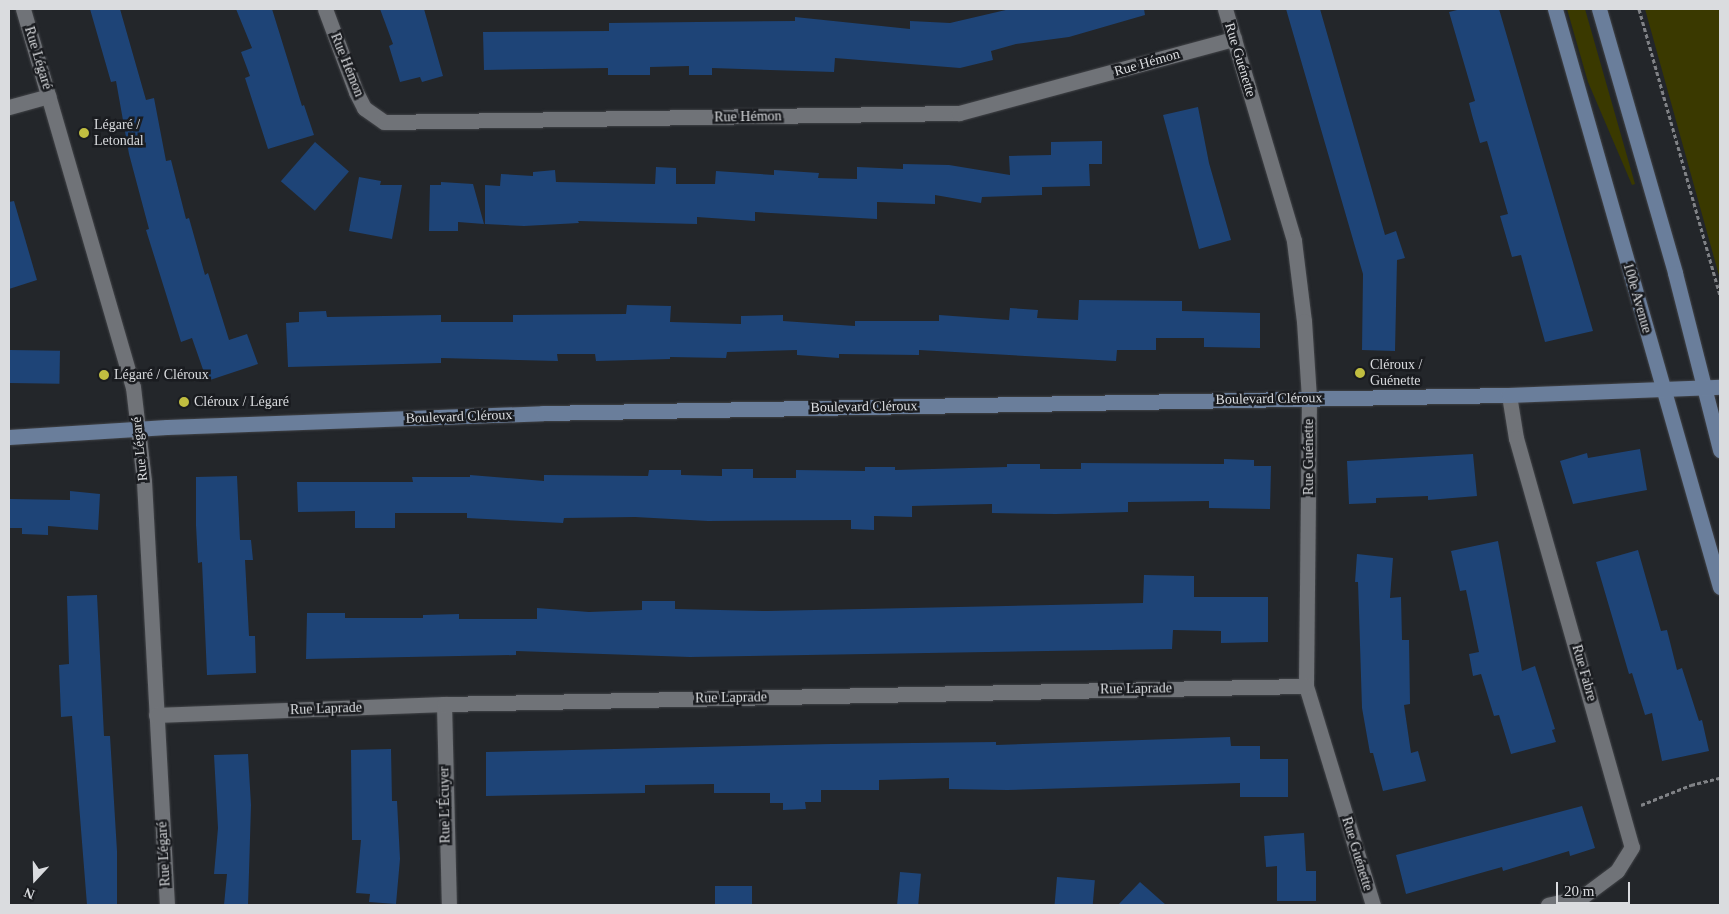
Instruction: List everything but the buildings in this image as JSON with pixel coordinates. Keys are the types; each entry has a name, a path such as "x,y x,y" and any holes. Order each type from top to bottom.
{"street":[{"name":"Rue Légaré","path":"23,9 133,387 139,429 167,905"},
{"name":"Rue Hémon","path":"325,9 356,92 364,108 384,122 958,113 1234,39"},
{"name":"Rue Guénette","path":"1225,9 1294,241 1304,321 1310,398 1306,686 1373,905"},
{"name":"100e Avenue","path":"1554,9 1720,586"},
{"path":"1599,9 1720,450"},
{"path":"9,107 49,96"},
{"name":"Boulevard Cléroux","path":"9,437 139,429 533,414 1509,395 1720,387"},
{"name":"Rue Fabre","path":"1509,395 1516,438 1632,847 1617,871 1582,897 1548,905"},
{"name":"Rue Laprade","path":"156,715 444,704 1306,686"},
{"name":"Rue L'Écuyer","path":"444,704 449,905"}],"path":[{"path":"1639,9 1720,295"},
{"path":"1641,805 1691,785 1720,778"}],"shaded area":[{"path":"1567,9 1585,9 1635,184 1632,185 1588,82"},
{"path":"1645,9 1720,9 1720,279"}],"place":[{"name":"Légaré / Letondal","path":"84,133"},
{"name":"Cléroux / Guénette","path":"1360,373"},
{"name":"Légaré / Cléroux","path":"104,375"},
{"name":"Cléroux / Légaré","path":"184,402"}]}
